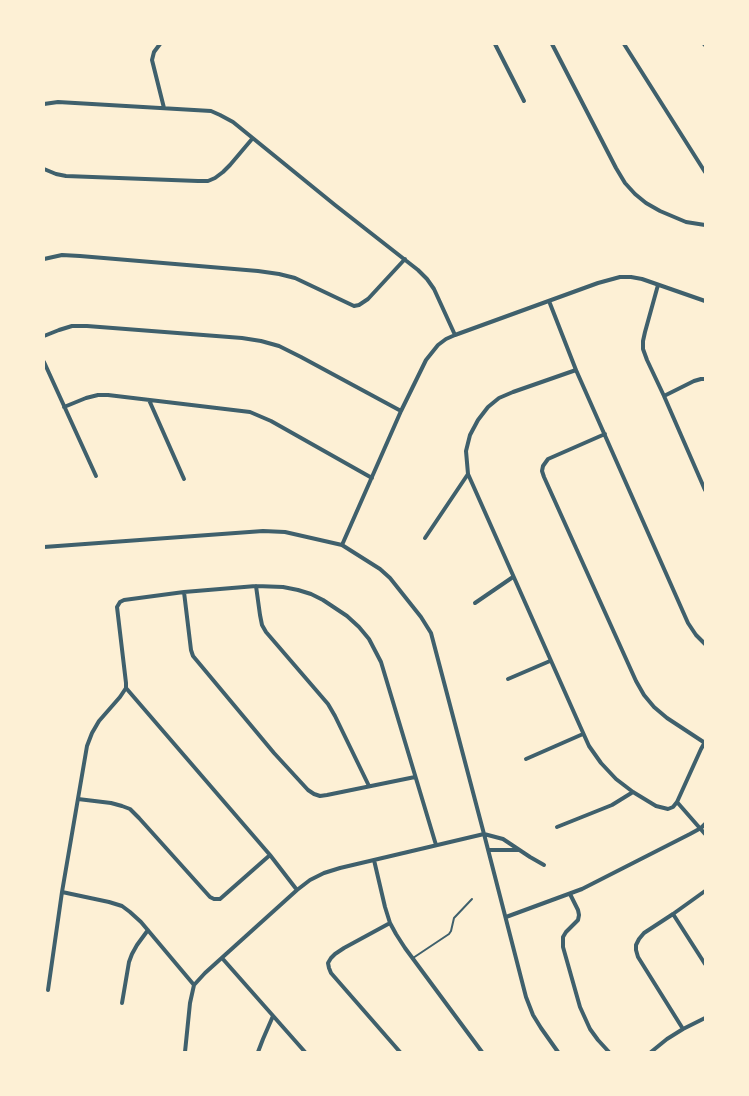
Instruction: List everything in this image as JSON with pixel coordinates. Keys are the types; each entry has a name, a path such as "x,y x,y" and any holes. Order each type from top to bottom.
{"street":[{"path":"160,44 154,52 152,60 164,108"},
{"path":"495,44 524,102"},
{"path":"552,44 625,183 646,203 660,211 686,222 705,226"},
{"path":"624,44 705,172"},
{"path":"44,104 58,102 211,111 233,122 252,139 405,259 427,279 434,289 455,334"},
{"path":"44,169 66,176 208,181 223,172 252,139"},
{"path":"44,259 62,256 80,256 250,270 278,274 295,278 354,306 359,305 368,299 405,259"},
{"path":"342,545 401,411 426,360 438,345 446,339 455,334 598,283 620,277 631,276 642,279 705,301"},
{"path":"658,284 643,341 644,349 647,360 705,490"},
{"path":"549,301 576,370 688,623 696,635 705,644"},
{"path":"44,336 72,326 87,326 242,338 261,341 279,346 296,354 401,411"},
{"path":"44,362 96,476"},
{"path":"576,370 513,392 499,398 488,407 478,420 469,440 466,451 468,474 589,746 601,763 616,779 633,792 656,806 668,809 673,807 677,802 705,743 667,718 654,707 644,695 636,681 542,471 543,466 548,459 605,434"},
{"path":"664,396 694,381 705,379"},
{"path":"64,407 98,395 250,412 271,421 372,478"},
{"path":"149,400 184,479"},
{"path":"425,538 468,474"},
{"path":"44,547 263,531 284,532 342,545 380,569 390,578 421,617 431,633 526,997 537,1021 558,1052"},
{"path":"474,603 514,577"},
{"path":"48,990 62,892 87,746 92,732 99,721 126,688 117,607 118,604 124,600 184,592 256,586 283,587 311,594 341,611 359,627 369,639 381,662 436,845"},
{"path":"256,586 262,625 266,632 328,704 369,786"},
{"path":"184,592 193,656 274,753 308,790 320,796 327,796 415,777"},
{"path":"508,679 550,661"},
{"path":"126,688 270,855 297,890"},
{"path":"526,759 584,734"},
{"path":"557,827 612,805 633,792"},
{"path":"78,799 111,803 130,810 139,818 210,897 214,899 220,899 270,855"},
{"path":"677,802 705,834"},
{"path":"506,917 582,889 701,828 705,824"},
{"path":"185,1052 190,1003 194,985 205,973 310,880 324,873 340,868 484,834 503,839 518,850 544,865"},
{"path":"488,850 518,850"},
{"path":"374,860 385,907 390,923 396,934 412,958 482,1052"},
{"path":"682,1029 638,957 636,945 644,933 674,914 705,891"},
{"path":"62,892 122,906 141,922 194,985"},
{"path":"570,894 579,915 578,920 563,936 563,947 580,1007 590,1029 609,1052"},
{"path":"674,914 705,964"},
{"path":"390,923 344,948 335,954 328,963 331,973 400,1052"},
{"path":"122,1002 129,962 137,945 148,930"},
{"path":"222,958 305,1052"},
{"path":"258,1052 273,1016"},
{"path":"651,1052 682,1029 705,1018"}],"lane":[{"path":"412,958 449,934 452,931 454,918 472,900"}]}
